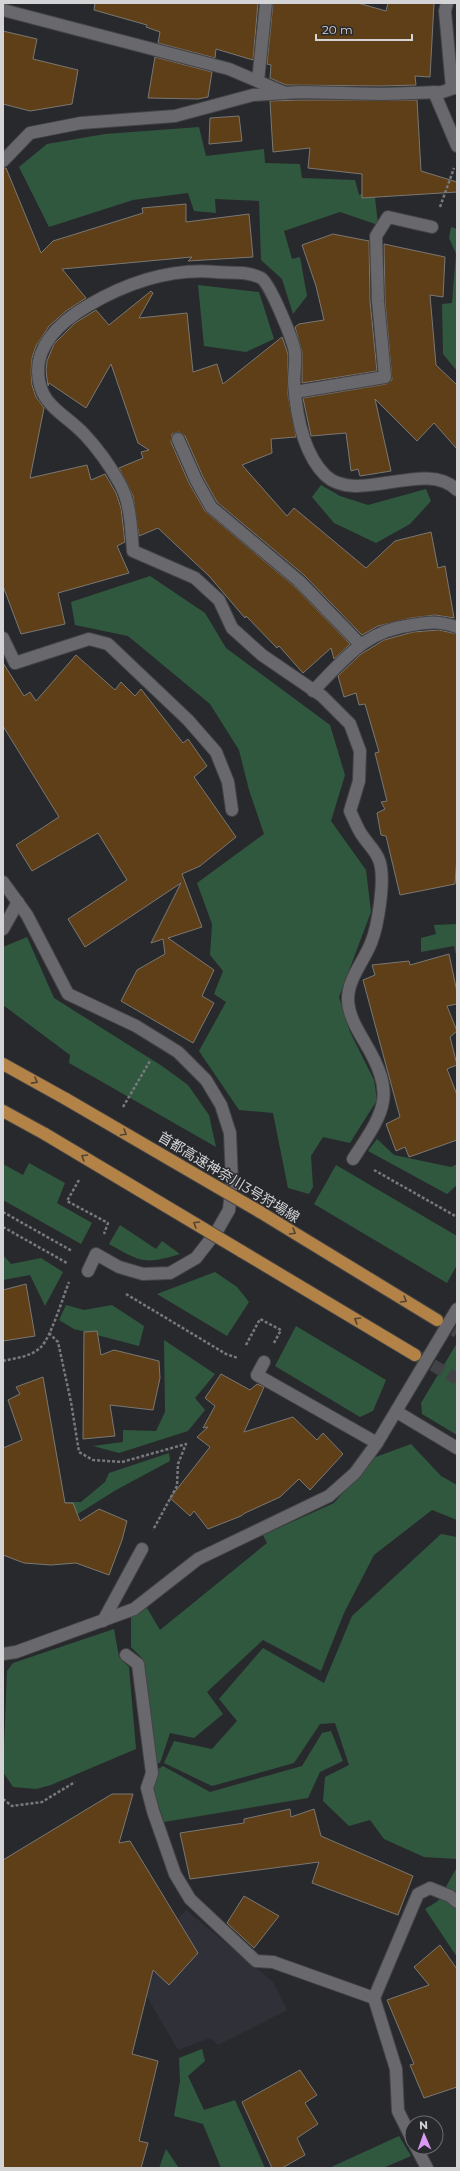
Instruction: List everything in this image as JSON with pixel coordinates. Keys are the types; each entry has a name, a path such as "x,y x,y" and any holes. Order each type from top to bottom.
{"highway":[{"name":"首都高速神奈川3号狩場線","path":"3,1064 260,1212 437,1320"},
{"path":"3,1111 45,1134 415,1355"}],"street":[{"path":"258,81 266,3"},
{"path":"3,161 30,133 81,123 175,116 253,95 286,93 434,92 455,88 445,11 448,3"},
{"path":"3,10 229,69 286,93"},
{"path":"434,92 457,146"},
{"path":"295,392 385,377 378,301 376,236 388,217 432,227"},
{"path":"353,1159 378,1121 385,1101 382,1081 372,1054 355,1025 348,999 354,978 371,943 378,915 382,888 380,860 362,835 350,810 360,781 360,751 350,724 322,696 262,655 232,628 219,600 195,578 132,551 130,517 121,484 84,434 52,408 41,391 38,370 41,350 57,327 80,310 110,292 139,281 177,273 210,271 248,274 262,279 274,297 295,351 296,406 311,455 326,476 341,484 362,487 416,479 440,481 457,490"},
{"path":"178,439 196,480 211,507 299,581 360,644"},
{"path":"313,691 360,644 380,632 437,621 457,627"},
{"path":"3,638 14,663 89,639 108,644 188,720 216,752 228,782 232,810"},
{"path":"3,882 27,915 68,994 136,1026 178,1052 206,1080 221,1105 230,1133 232,1182 228,1210 217,1231 196,1258 170,1273 143,1274 119,1267 96,1254 88,1271"},
{"path":"3,929 18,902"},
{"path":"3,1654 16,1652 134,1609 198,1559 218,1547 249,1535 329,1496 355,1473 377,1443 397,1412 457,1309"},
{"path":"264,1362 256,1375 377,1443"},
{"path":"397,1412 457,1448"},
{"path":"103,1621 142,1549"},
{"path":"126,1654 138,1664 152,1773 147,1788 175,1874 190,1899 256,1961 273,1962 374,1998"},
{"path":"404,2123 398,2111 396,2069 374,1998 418,1894 430,1888 450,1896 457,1902"},
{"path":"420,2155 427,2168"}],"path":[{"path":"432,227 457,160"},
{"path":"353,1159 457,1217"},
{"path":"3,1212 75,1253"},
{"path":"3,1227 68,1263"},
{"path":"3,1360 25,1356 41,1347 49,1333 70,1280"},
{"path":"122,1292 226,1354 238,1360 240,1355"},
{"path":"243,1350 260,1319 281,1330 275,1341"},
{"path":"49,1333 58,1342 71,1402 79,1452 93,1460 122,1462 186,1444 178,1464 177,1486 142,1549"},
{"path":"3,1799 12,1806 42,1802 75,1782"}],"shaded area":[{"path":"186,1910 273,1982 287,2010 218,2045 210,2038 178,2050 132,1971"}],"green space":[{"path":"199,127 206,156 264,149 265,163 300,164 302,178 355,180 359,195 374,188 378,225 340,212 284,231 292,259 300,257 307,296 293,314 282,279 261,260 259,201 215,199 216,213 194,211 188,193 133,200 49,227 19,167 47,144 105,134"},
{"path":"451,227 457,229 457,371 443,354 442,304 452,303 456,254 449,238"},
{"path":"198,285 259,292 274,339 246,352 204,346"},
{"path":"321,485 340,496 368,505 426,489 431,501 410,524 376,543 334,523 312,497"},
{"path":"150,576 205,613 226,648 330,725 345,775 331,821 366,870 371,912 339,997 350,1032 374,1080 377,1100 350,1143 323,1137 311,1156 313,1187 309,1194 288,1188 273,1113 239,1110 199,1051 226,1002 214,994 223,971 210,955 212,924 197,883 264,834 249,790 239,750 210,704 128,636 75,625 71,602"},
{"path":"457,924 457,959 454,946 421,952 421,938 436,934 434,925"},
{"path":"27,937 54,998 162,1066 188,1085 209,1115 216,1147 69,1063 70,1055 3,1005 3,947"},
{"path":"377,1139 394,1155 451,1167 457,1164 457,1185 447,1194 368,1151"},
{"path":"29,1163 65,1183 57,1203 92,1223 81,1244 3,1200 3,1164 23,1175"},
{"path":"336,1165 457,1236 457,1265 447,1283 314,1204"},
{"path":"120,1225 156,1249 162,1241 180,1254 158,1260 143,1260 129,1255 109,1244"},
{"path":"3,1255 11,1264 41,1258 63,1272 45,1306 30,1275 3,1280"},
{"path":"215,1272 237,1287 249,1302 227,1336 157,1294"},
{"path":"66,1305 84,1310 112,1305 144,1326 139,1346 74,1329 59,1320"},
{"path":"296,1326 386,1380 373,1411 360,1417 275,1366"},
{"path":"164,1340 215,1374 195,1398 205,1410 188,1431 119,1453 93,1446 123,1442 123,1430 156,1431 165,1412"},
{"path":"457,1343 457,1435 422,1414 421,1403"},
{"path":"411,1444 441,1476 457,1485 457,1520 432,1510 374,1555 344,1613 321,1671 263,1640 207,1692 223,1714 194,1738 170,1733 160,1763 154,1763 142,1658 131,1647 131,1616 147,1608 160,1630 267,1543 263,1535 334,1503 373,1458"},
{"path":"169,1453 170,1461 116,1490 73,1517 45,1502 81,1502 105,1482 109,1473"},
{"path":"441,1534 457,1537 457,1859 424,1857 384,1839 370,1820 349,1826 323,1801 325,1777 349,1765 335,1723 320,1724 294,1763 212,1786 164,1763 174,1741 212,1749 237,1721 219,1699 263,1648 324,1683 352,1616"},
{"path":"114,1629 119,1657 129,1667 136,1749 51,1785 36,1789 13,1787 3,1772 7,1671 13,1663"},
{"path":"331,1731 343,1761 320,1772 308,1798 164,1822 152,1786 155,1771 163,1766 210,1792 302,1766 322,1733"},
{"path":"457,1867 457,1957 425,1909 438,1901"},
{"path":"202,2049 205,2061 188,2076 204,2110 235,2100 265,2168 221,2168 203,2124 174,2116 180,2081 179,2058"},
{"path":"399,2136 404,2144 404,2155 411,2156 383,2168 329,2168"},
{"path":"166,2149 179,2168 159,2168"}],"building":[{"path":"95,3 258,3 253,60 216,49 215,58 158,43 160,32 146,27 147,25 94,10"},
{"path":"273,3 358,3 386,11 388,3 434,3 430,77 415,76 416,85 382,86 286,85 270,78 271,65 267,64"},
{"path":"3,31 37,39 33,59 78,70 72,104 30,111 3,104"},
{"path":"155,57 212,72 208,97 198,99 148,98"},
{"path":"417,100 421,171 457,182 457,192 362,198 362,174 308,168 310,148 273,152 270,101"},
{"path":"239,116 242,141 209,144 210,118"},
{"path":"3,168 6,168 41,253 53,241 143,213 142,208 186,204 186,222 249,214 253,257 188,261 192,257 62,269 86,298 66,311 49,326 36,346 32,358 32,385 36,397 44,408 30,478 87,465 91,480 105,474 116,493 121,508 125,542 117,546 129,573 58,593 65,624 21,634 3,586"},
{"path":"333,234 369,241 370,301 377,371 302,383 302,352 295,327 299,324 324,320 316,286 302,245"},
{"path":"384,244 445,257 443,297 430,295 436,365 457,385 457,449 434,423 417,441 375,399 391,471 360,476 358,469 351,471 346,433 311,436 303,398 386,384 392,380 385,301"},
{"path":"151,291 153,293 139,318 187,313 193,372 217,364 223,384 282,337 288,354 288,395 296,437 271,439 272,453 242,465 287,516 294,508 366,568 395,541 431,532 438,568 445,566 454,618 435,615 411,618 378,626 362,635 304,575 217,502 203,477 185,436 179,432 172,434 171,442 189,483 205,511 294,586 350,644 334,659 331,648 303,673 279,646 277,648 246,616 245,618 209,576 158,528 139,536 133,496 119,468 143,458 141,452 149,450 138,443 111,364 86,408 49,383 48,386 46,371 47,361 54,344 75,323 96,310 109,325"},
{"path":"439,630 457,634 457,856 455,884 400,895 386,836 381,835 377,813 385,809 381,802 387,801 375,753 379,752 365,704 359,705 356,693 344,697 338,676 361,654 384,640 413,632"},
{"path":"76,655 115,690 121,682 135,696 141,689 183,743 188,739 207,766 194,777 236,837 200,866 182,874 202,927 168,938 214,970 202,996 214,1003 193,1043 121,1001 137,970 165,954 163,939 151,943 181,883 85,947 68,919 127,880 98,833 32,871 16,845 59,817 3,726 3,663 24,696 30,692 36,701"},
{"path":"449,954 457,992 457,1004 447,1006 457,1031 450,1037 457,1065 447,1069 457,1095 457,1140 409,1157 405,1147 396,1151 386,1124 400,1117 363,980 375,975 372,965 409,961 410,965"},
{"path":"26,1284 35,1336 3,1341 3,1290"},
{"path":"97,1331 101,1355 114,1350 159,1361 160,1378 153,1410 110,1405 115,1436 83,1439 84,1332"},
{"path":"221,1374 250,1390 257,1384 264,1387 244,1432 293,1417 317,1440 323,1433 343,1454 310,1490 299,1479 280,1497 241,1516 208,1529 194,1511 190,1516 170,1498 210,1447 197,1437 208,1427 203,1428 215,1406 205,1398"},
{"path":"43,1377 65,1503 73,1503 80,1521 99,1509 127,1521 122,1540 109,1575 76,1563 51,1565 24,1563 3,1555 3,1448 22,1440 8,1400 20,1394 16,1387"},
{"path":"112,1794 133,1794 119,1843 130,1841 198,1953 169,1985 153,1970 132,2054 158,2061 139,2141 148,2143 141,2168 3,2168 3,1860"},
{"path":"290,1809 291,1817 314,1809 321,1836 413,1876 398,1915 312,1883 319,1862 190,1879 180,1833 244,1823 244,1819"},
{"path":"244,1896 279,1916 254,1948 227,1923"},
{"path":"440,1945 457,1969 457,2087 424,2098 410,2065 414,2064 387,2000 429,1985 414,1967"},
{"path":"300,2070 317,2095 305,2103 318,2124 297,2138 305,2155 282,2168 272,2168 242,2102"}],"tunnel":[{"path":"438,1321 457,1332"},
{"path":"417,1356 457,1379"}]}
